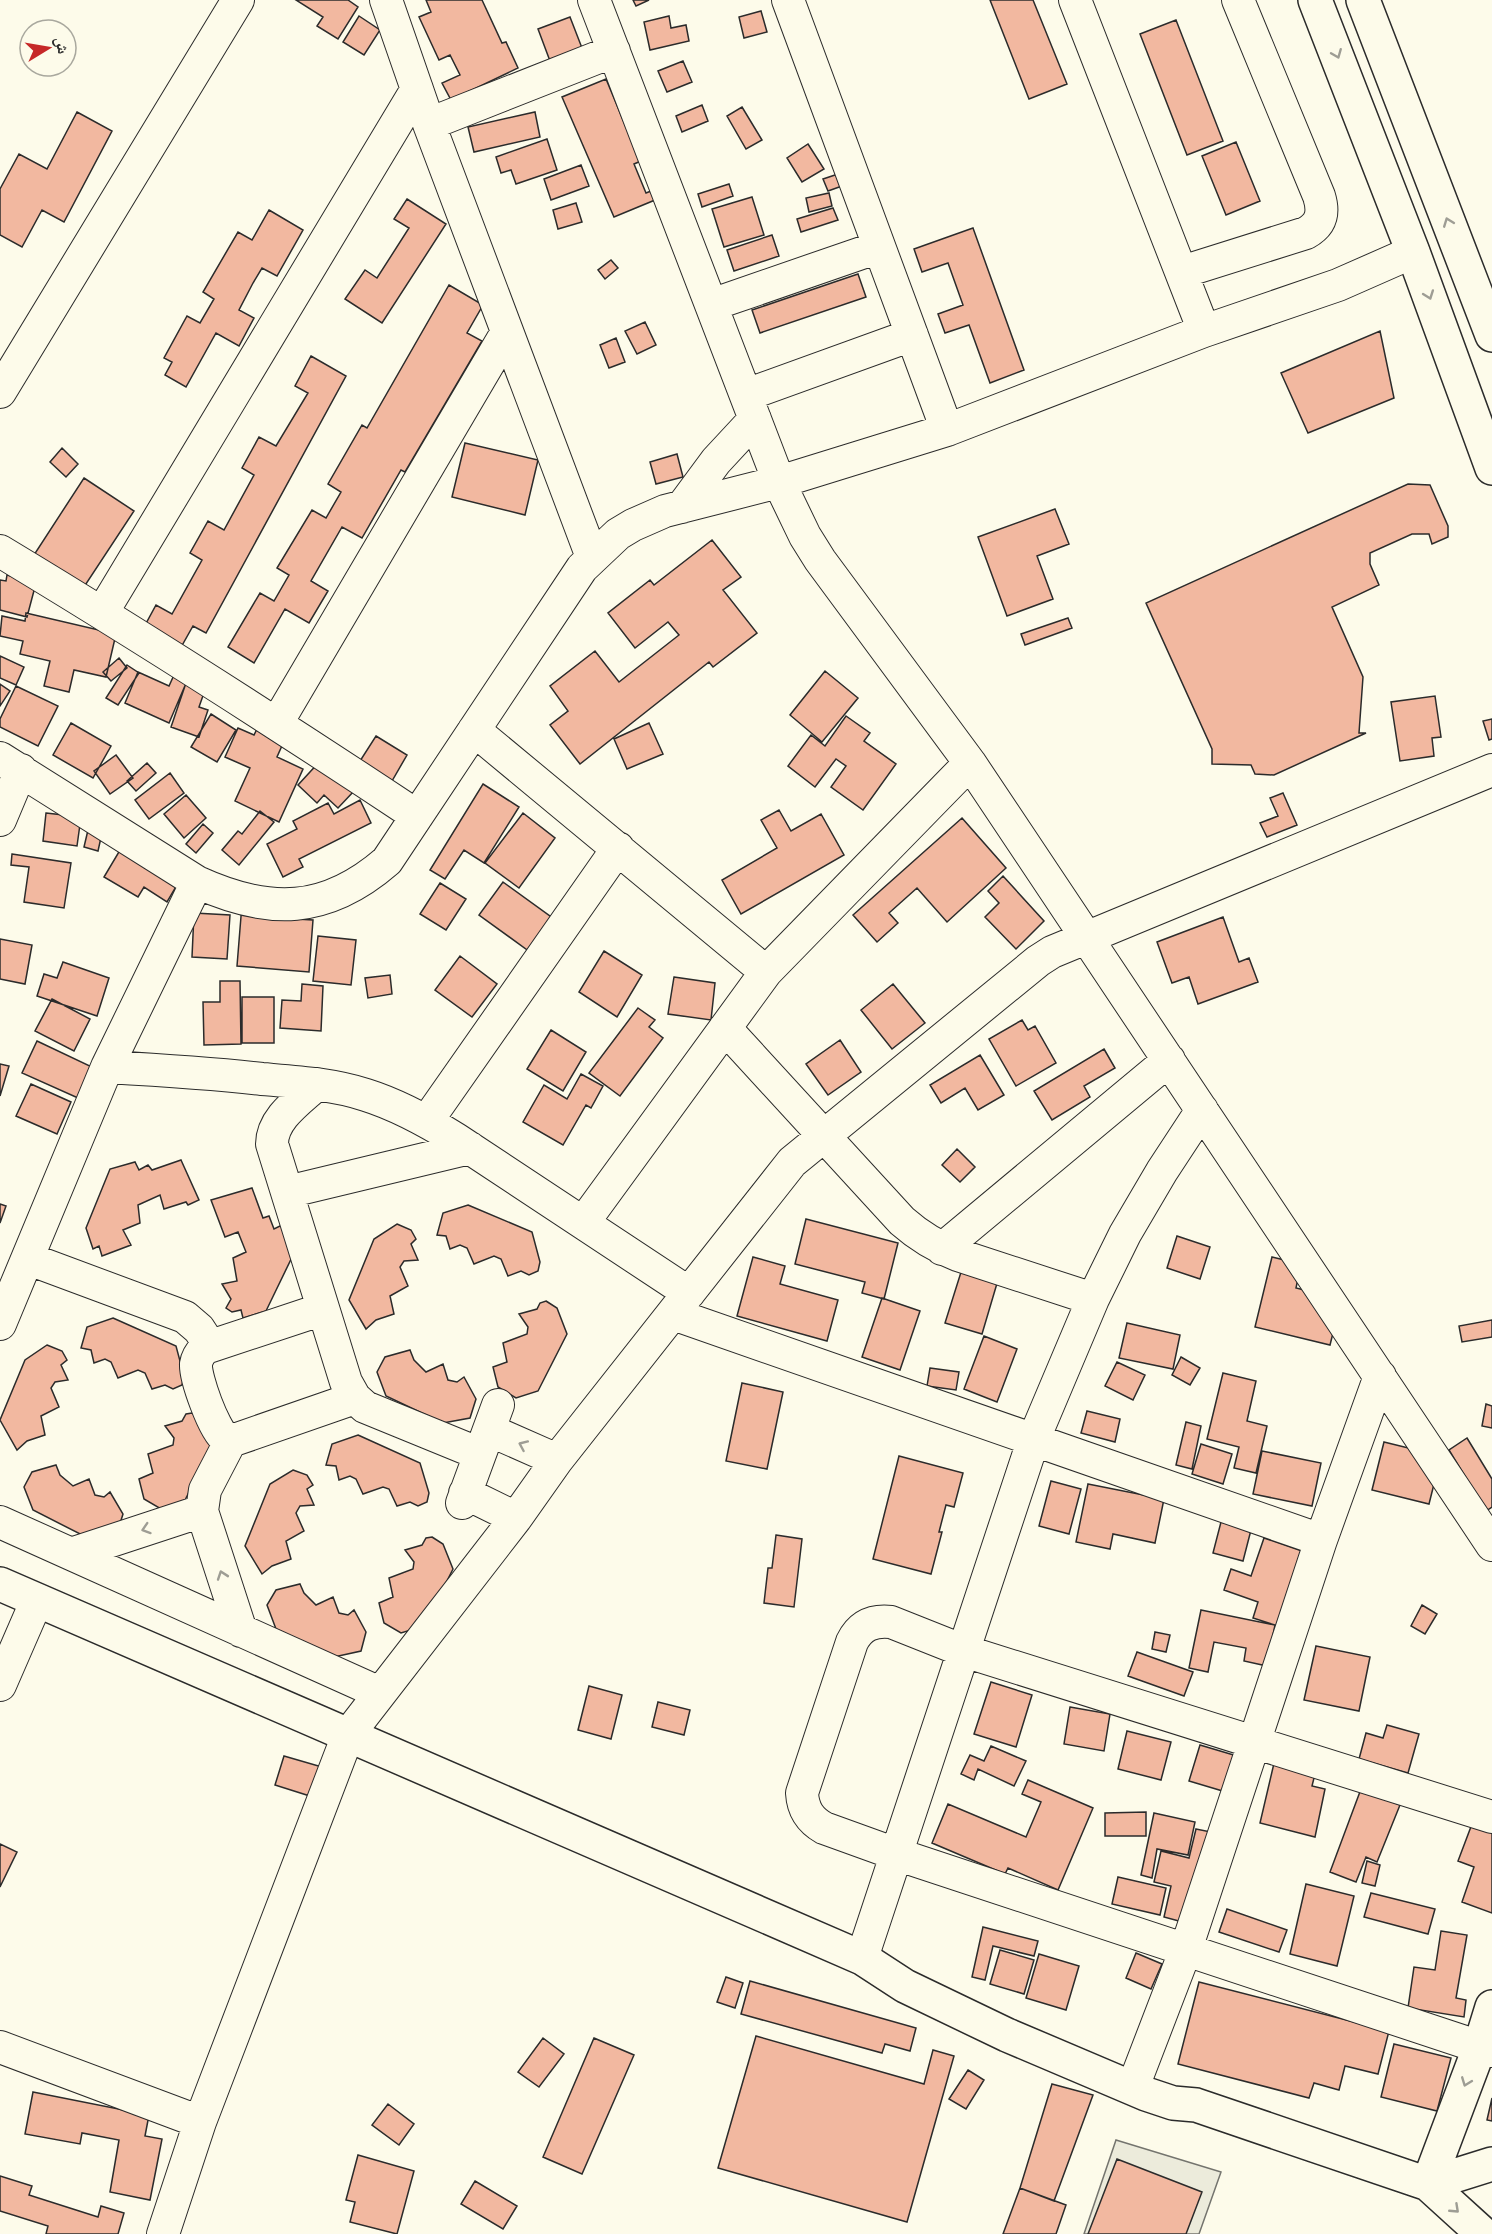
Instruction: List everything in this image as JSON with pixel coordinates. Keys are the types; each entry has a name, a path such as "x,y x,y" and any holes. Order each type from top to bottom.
{"main road":[{"path":"1315,0 1413,252 1492,468"},
{"path":"1363,0 1492,336"},
{"path":"0,1584 867,1961 904,1986 1007,2035 1146,2094 1173,2103 1196,2105"},
{"path":"867,1961 911,1970 1163,2085 1196,2105 1428,2184 1483,2234"},
{"path":"1428,2184 1486,2049 1492,2007"},
{"path":"1428,2184 1492,2164"}],"street":[{"path":"0,392 238,0"},
{"path":"386,0 429,124 592,557"},
{"path":"594,0 779,482 800,527 820,560 970,763 1492,1545"},
{"path":"788,0 947,430"},
{"path":"1075,0 1204,331"},
{"path":"1182,272 1306,233 1319,222 1322,213 1318,196 1238,0"},
{"path":"429,124 614,51"},
{"path":"102,613 417,89"},
{"path":"711,305 879,247"},
{"path":"0,820 10,764 197,882 234,898 275,905 316,901 355,886 387,861 582,568 618,534 633,525 665,511 779,482 947,430 1204,331 1338,285 1413,252"},
{"path":"277,723 507,332"},
{"path":"682,507 716,461 750,407 912,335"},
{"path":"0,551 277,723 417,816"},
{"path":"474,730 766,972"},
{"path":"583,1223 766,972 970,763"},
{"path":"163,2234 200,2122 348,1735 516,1518 557,1460 792,1162 1038,961 1067,944 1492,770"},
{"path":"428,1121 618,848"},
{"path":"0,1324 107,1067 197,882"},
{"path":"725,1028 902,1221 921,1236 942,1249 1093,1299"},
{"path":"942,1249 1169,1060"},
{"path":"107,1067 210,1073 317,1084 366,1095 397,1106 428,1121 583,1223 681,1304 1033,1441 1321,1540"},
{"path":"317,1084 278,1123 272,1137 272,1144 346,1382 355,1398 378,1414 489,1430 557,1460"},
{"path":"867,1961 896,1854 1033,1441 1093,1299 1162,1171 1202,1110"},
{"path":"287,1192 470,1148"},
{"path":"29,1258 185,1317 199,1329 210,1346"},
{"path":"231,1440 219,1434 216,1428 197,1373 196,1366 200,1353 210,1346 324,1309"},
{"path":"1138,2074 1186,1949 1321,1540 1380,1376"},
{"path":"241,1631 202,1511 206,1490 231,1440 355,1398"},
{"path":"489,1430 464,1498 516,1518"},
{"path":"71,1554 202,1511"},
{"path":"0,1522 380,1693"},
{"path":"0,1685 37,1600"},
{"path":"1486,2049 896,1854 816,1824 805,1810 802,1793 852,1642 863,1627 881,1621 891,1622 964,1652 1492,1818"},
{"path":"0,2047 200,2122"}],"shaded area":[{"path":"1116,2140 1221,2172 1199,2234 1084,2234"}],"building":[{"path":"296,0 348,0 358,7 338,39 317,26 323,17"},
{"path":"426,0 482,0 502,43 506,42 518,68 451,100 442,83 460,75 450,55 439,60 419,17 431,12"},
{"path":"633,0 649,0 636,6"},
{"path":"990,0 1033,0 1067,84 1029,99"},
{"path":"761,11 767,32 744,38 739,17"},
{"path":"359,16 380,30 364,55 343,42"},
{"path":"669,16 671,28 686,25 689,41 650,50 644,22"},
{"path":"570,17 582,48 550,61 538,29"},
{"path":"1176,20 1223,141 1187,155 1140,34"},
{"path":"683,61 692,82 667,92 658,71"},
{"path":"606,79 626,127 634,123 648,158 634,164 646,193 651,191 655,200 614,217 562,97"},
{"path":"702,105 708,121 682,132 676,116"},
{"path":"742,107 762,140 746,149 727,116"},
{"path":"77,112 112,131 64,222 42,210 22,247 0,235 0,189 19,154 47,169"},
{"path":"535,112 540,137 474,152 468,127"},
{"path":"547,139 557,170 516,184 511,170 501,173 496,157"},
{"path":"1236,142 1260,201 1226,215 1202,156"},
{"path":"808,144 824,169 802,182 787,158"},
{"path":"581,165 589,186 551,200 544,179"},
{"path":"838,174 842,186 828,191 823,179"},
{"path":"729,184 733,196 702,207 698,194"},
{"path":"829,193 832,206 809,212 806,198"},
{"path":"752,197 764,235 724,247 712,209"},
{"path":"407,199 446,224 382,323 345,299 365,270 377,278 409,228 394,219"},
{"path":"576,203 582,222 558,229 553,210"},
{"path":"833,208 838,220 801,232 797,219"},
{"path":"269,210 303,230 277,276 262,268 253,283 239,310 254,318 239,346 216,333 186,387 165,375 172,362 164,358 187,316 200,323 214,299 203,292 238,232 252,240"},
{"path":"973,228 1024,370 990,383 969,325 945,333 938,314 963,305 948,263 922,272 914,249"},
{"path":"772,235 779,256 734,271 727,250"},
{"path":"611,260 618,268 605,279 598,270"},
{"path":"858,274 866,297 760,333 752,310"},
{"path":"449,285 483,305 467,333 482,341 405,472 401,470 362,538 342,527 311,581 328,591 309,623 285,609 254,663 228,647 260,593 274,601 289,575 277,568 312,510 326,518 341,492 328,484 362,425 367,428"},
{"path":"645,322 656,345 637,354 625,331"},
{"path":"1380,331 1394,398 1308,433 1281,373"},
{"path":"616,338 625,362 609,368 600,345"},
{"path":"311,356 346,376 206,633 193,626 180,649 143,629 156,605 172,614 202,560 190,553 208,521 224,530 254,475 242,468 259,437 276,446 308,393 295,386"},
{"path":"465,443 538,460 525,515 452,497"},
{"path":"62,448 78,464 66,477 50,462"},
{"path":"677,454 683,477 656,484 650,462"},
{"path":"84,478 134,511 82,590 32,558"},
{"path":"1408,484 1430,485 1448,526 1448,537 1432,544 1429,534 1412,534 1370,553 1370,564 1379,585 1332,607 1363,677 1359,733 1366,733 1274,775 1255,774 1251,765 1212,764 1212,749 1146,603"},
{"path":"1055,509 1069,544 1037,556 1053,599 1007,616 978,537"},
{"path":"712,540 741,577 723,590 757,633 713,667 709,662 580,764 550,725 568,711 550,686 595,651 619,682 679,635 668,622 635,648 608,613 650,580 654,585"},
{"path":"7,575 36,583 27,617 0,610 0,580 6,581"},
{"path":"26,613 116,634 106,677 74,670 69,692 44,686 50,661 20,654 23,641 0,636 2,616 25,621"},
{"path":"1068,618 1072,628 1025,645 1021,634"},
{"path":"0,656 24,667 16,685 0,678"},
{"path":"119,658 127,668 111,681 103,672"},
{"path":"127,665 139,673 118,705 106,698"},
{"path":"825,671 858,698 822,742 790,715"},
{"path":"138,672 169,686 174,675 187,681 169,723 125,703"},
{"path":"186,683 205,690 199,707 208,710 199,737 171,727"},
{"path":"0,684 10,691 0,706"},
{"path":"16,686 58,706 38,746 0,727 0,719"},
{"path":"1435,696 1441,737 1432,738 1434,756 1400,761 1391,702"},
{"path":"211,714 236,730 217,762 191,747"},
{"path":"846,716 870,733 864,741 896,764 863,810 831,787 846,766 836,759 815,787 788,766 811,735 825,746"},
{"path":"1492,719 1492,739 1489,740 1483,721"},
{"path":"71,723 111,746 93,778 53,755"},
{"path":"649,723 663,754 627,769 614,739"},
{"path":"258,727 285,739 277,757 303,769 279,822 235,801 250,768 225,757 238,728 254,735"},
{"path":"376,736 407,755 392,781 360,761"},
{"path":"116,755 133,778 110,794 94,771"},
{"path":"321,760 354,791 338,808 324,795 317,803 298,785"},
{"path":"147,763 156,773 136,791 127,781"},
{"path":"170,773 184,793 149,819 135,800"},
{"path":"483,784 519,807 484,863 464,850 445,879 430,870"},
{"path":"1283,793 1297,825 1267,837 1260,823 1278,816 1270,798"},
{"path":"186,795 206,818 184,838 164,814"},
{"path":"360,800 371,823 299,859 303,867 283,877 267,844 297,829 293,821 328,803 334,814"},
{"path":"779,810 791,831 821,814 844,855 741,914 722,880 777,848 761,820"},
{"path":"260,811 274,822 239,865 222,850 238,831 242,834"},
{"path":"46,813 81,817 77,846 43,841"},
{"path":"523,813 555,838 519,888 485,863"},
{"path":"962,818 1006,868 947,922 917,888 889,913 898,923 877,942 853,915"},
{"path":"203,824 213,833 196,853 186,844"},
{"path":"88,830 102,833 98,851 84,847"},
{"path":"123,845 180,880 167,902 144,887 138,897 104,877"},
{"path":"12,854 71,863 64,908 24,902 29,867 11,865"},
{"path":"1003,876 1044,921 1016,949 985,917 999,903 988,891"},
{"path":"503,882 554,919 530,952 479,915"},
{"path":"440,883 466,899 446,930 420,914"},
{"path":"242,904 279,918 313,920 309,972 237,966"},
{"path":"194,913 230,915 227,959 192,957"},
{"path":"1223,917 1239,962 1249,958 1258,982 1198,1004 1189,977 1172,983 1157,942"},
{"path":"318,936 356,940 351,985 313,981"},
{"path":"0,939 32,945 25,984 0,979"},
{"path":"604,951 642,975 617,1017 579,992"},
{"path":"460,956 497,984 472,1017 435,990"},
{"path":"63,962 109,978 97,1016 37,996 44,974 57,978"},
{"path":"390,975 392,994 368,998 365,978"},
{"path":"674,977 715,983 711,1020 668,1014"},
{"path":"220,981 240,981 241,1044 204,1045 203,1002 220,1002"},
{"path":"302,984 323,986 321,1031 280,1028 282,1000 301,1001"},
{"path":"893,984 925,1023 892,1049 861,1010"},
{"path":"242,997 274,997 274,1043 242,1043"},
{"path":"52,999 90,1019 74,1051 35,1031"},
{"path":"638,1008 655,1020 649,1027 663,1038 620,1096 589,1073"},
{"path":"1022,1020 1028,1030 1035,1026 1056,1063 1016,1086 989,1039"},
{"path":"551,1030 586,1052 563,1091 527,1069"},
{"path":"840,1040 861,1072 828,1095 806,1064"},
{"path":"37,1041 92,1067 78,1098 22,1073"},
{"path":"1104,1049 1115,1068 1084,1086 1090,1097 1052,1120 1034,1091"},
{"path":"980,1055 1004,1095 978,1110 965,1088 941,1103 930,1085"},
{"path":"0,1064 9,1066 0,1096"},
{"path":"581,1074 603,1086 591,1108 586,1105 563,1145 523,1122 544,1085 567,1099"},
{"path":"31,1084 71,1102 57,1134 16,1116"},
{"path":"957,1149 975,1167 960,1182 942,1165"},
{"path":"181,1160 199,1200 188,1205 186,1202 164,1209 160,1195 138,1205 140,1223 123,1230 131,1245 102,1256 99,1246 93,1249 86,1228 110,1169 135,1162 139,1170 148,1165 152,1170"},
{"path":"252,1188 263,1218 269,1216 274,1229 282,1225 295,1251 266,1311 243,1318 241,1310 232,1312 226,1308 231,1299 222,1284 237,1281 233,1258 246,1252 238,1232 225,1237 211,1200"},
{"path":"0,1204 6,1206 0,1223"},
{"path":"468,1205 532,1232 540,1262 538,1271 529,1275 521,1271 508,1276 501,1259 494,1256 474,1264 467,1248 460,1245 450,1249 446,1236 437,1235 443,1213"},
{"path":"806,1219 898,1243 884,1299 862,1293 865,1282 795,1264"},
{"path":"397,1224 411,1230 416,1239 411,1244 418,1260 404,1261 400,1267 408,1286 390,1296 394,1314 376,1320 366,1329 349,1300 374,1239"},
{"path":"1177,1236 1210,1247 1200,1279 1167,1268"},
{"path":"753,1257 785,1266 780,1284 838,1300 827,1341 737,1316"},
{"path":"1272,1257 1301,1264 1296,1288 1328,1296 1336,1321 1330,1345 1255,1327"},
{"path":"962,1269 998,1280 982,1334 945,1323"},
{"path":"882,1298 920,1311 900,1370 862,1357"},
{"path":"546,1301 557,1308 567,1334 538,1391 516,1398 498,1387 493,1367 507,1362 503,1343 527,1334 528,1327 519,1314 537,1309 540,1303"},
{"path":"113,1318 176,1346 184,1376 182,1385 173,1389 165,1385 152,1389 145,1373 138,1370 118,1378 111,1362 105,1359 94,1363 91,1350 81,1348 87,1327"},
{"path":"1492,1320 1492,1337 1462,1342 1459,1326"},
{"path":"1127,1323 1180,1335 1173,1369 1119,1358"},
{"path":"984,1336 1017,1349 997,1402 964,1389"},
{"path":"47,1345 62,1351 67,1360 61,1365 68,1380 55,1382 51,1388 59,1407 41,1416 45,1435 27,1441 17,1450 0,1420 25,1360"},
{"path":"410,1350 414,1360 426,1372 443,1364 448,1380 457,1382 464,1377 476,1399 470,1418 443,1423 386,1396 377,1372 385,1357"},
{"path":"1181,1357 1200,1368 1190,1385 1172,1375"},
{"path":"1117,1362 1145,1375 1133,1400 1105,1386"},
{"path":"930,1368 959,1372 956,1390 927,1386"},
{"path":"1223,1373 1256,1381 1247,1421 1267,1426 1256,1473 1234,1468 1239,1447 1207,1439"},
{"path":"742,1383 783,1392 767,1469 726,1461"},
{"path":"1486,1404 1492,1406 1492,1428 1482,1426"},
{"path":"1087,1411 1120,1419 1115,1442 1081,1433"},
{"path":"192,1413 203,1420 213,1445 184,1502 161,1509 144,1499 139,1479 153,1473 148,1454 173,1445 174,1438 165,1426 182,1421 186,1414"},
{"path":"1186,1422 1201,1426 1192,1469 1176,1465"},
{"path":"358,1435 420,1463 429,1493 427,1502 418,1506 410,1502 397,1506 389,1489 383,1487 363,1494 356,1479 350,1476 339,1480 336,1466 326,1465 332,1444"},
{"path":"1467,1438 1492,1479 1492,1507 1486,1511 1449,1450"},
{"path":"1384,1442 1441,1456 1429,1504 1372,1490"},
{"path":"1201,1444 1232,1454 1223,1484 1192,1474"},
{"path":"1262,1451 1321,1463 1312,1506 1253,1494"},
{"path":"899,1456 963,1473 954,1507 946,1505 939,1532 942,1532 931,1574 873,1559"},
{"path":"56,1465 60,1475 73,1486 89,1479 95,1495 104,1497 110,1492 123,1514 117,1533 90,1539 33,1510 24,1487 32,1472"},
{"path":"293,1470 307,1475 313,1485 307,1489 314,1505 300,1506 296,1513 304,1531 286,1541 291,1559 272,1566 262,1574 245,1546 270,1484"},
{"path":"1051,1481 1081,1489 1069,1534 1039,1526"},
{"path":"1088,1484 1164,1499 1155,1543 1113,1534 1110,1549 1076,1542"},
{"path":"1221,1522 1251,1530 1243,1561 1213,1553"},
{"path":"776,1535 802,1539 794,1607 764,1603 768,1568 772,1568"},
{"path":"432,1537 443,1544 453,1569 424,1626 401,1633 384,1623 379,1603 393,1597 389,1578 413,1569 414,1562 405,1550 422,1545 426,1538"},
{"path":"1264,1538 1302,1551 1278,1626 1253,1618 1258,1602 1224,1590 1231,1569 1251,1576"},
{"path":"300,1584 304,1593 316,1605 333,1597 339,1613 348,1615 354,1610 366,1632 361,1651 334,1657 276,1629 267,1605 276,1590"},
{"path":"1422,1605 1437,1614 1425,1634 1411,1626"},
{"path":"1201,1610 1275,1625 1267,1666 1244,1661 1246,1648 1214,1642 1208,1672 1189,1668"},
{"path":"1155,1632 1170,1635 1166,1652 1152,1649"},
{"path":"1316,1646 1370,1657 1359,1711 1304,1700"},
{"path":"1137,1652 1193,1672 1184,1696 1128,1676"},
{"path":"991,1682 1032,1695 1016,1747 974,1734"},
{"path":"589,1686 622,1695 611,1739 578,1730"},
{"path":"658,1702 690,1710 684,1735 652,1727"},
{"path":"1070,1707 1110,1714 1104,1751 1064,1744"},
{"path":"1387,1725 1419,1734 1408,1773 1359,1759 1366,1733 1383,1738"},
{"path":"1127,1731 1171,1742 1161,1780 1118,1769"},
{"path":"1200,1745 1237,1756 1226,1792 1189,1781"},
{"path":"991,1746 1026,1761 1014,1786 978,1769 974,1780 961,1774 970,1755 984,1761"},
{"path":"284,1756 322,1767 313,1797 275,1785"},
{"path":"1275,1759 1316,1770 1312,1786 1325,1789 1315,1837 1260,1823"},
{"path":"1028,1780 1093,1808 1058,1890 1008,1868 1005,1874 932,1843 948,1804 1026,1837 1041,1802 1022,1794"},
{"path":"1361,1789 1400,1805 1377,1862 1366,1857 1356,1882 1330,1872"},
{"path":"1146,1812 1146,1836 1105,1836 1105,1813"},
{"path":"1154,1813 1195,1822 1188,1855 1157,1849 1152,1878 1141,1875"},
{"path":"1472,1824 1492,1831 1492,1913 1462,1902 1474,1867 1458,1861"},
{"path":"1196,1829 1211,1832 1190,1924 1164,1917 1171,1886 1154,1882 1161,1851 1189,1858"},
{"path":"0,1844 17,1852 0,1887"},
{"path":"1367,1861 1380,1865 1375,1886 1362,1883"},
{"path":"1118,1877 1166,1888 1160,1915 1112,1904"},
{"path":"1306,1884 1354,1896 1337,1966 1290,1954"},
{"path":"1371,1893 1435,1909 1428,1934 1364,1917"},
{"path":"1227,1909 1287,1930 1279,1952 1219,1932"},
{"path":"983,1927 1038,1941 1034,1956 993,1946 985,1980 972,1977"},
{"path":"1441,1931 1467,1935 1456,1998 1466,2000 1464,2017 1408,2008 1414,1967 1435,1970"},
{"path":"1000,1950 1034,1960 1024,1994 990,1984"},
{"path":"1136,1953 1162,1964 1151,1989 1126,1978"},
{"path":"1039,1954 1079,1966 1066,2010 1026,1998"},
{"path":"726,1977 743,1983 735,2008 717,2002"},
{"path":"750,1981 916,2028 910,2051 885,2044 882,2053 741,2014"},
{"path":"1199,1982 1389,2031 1378,2074 1345,2066 1339,2090 1314,2083 1309,2098 1178,2064"},
{"path":"756,2036 924,2084 933,2050 954,2056 907,2222 718,2168"},
{"path":"543,2038 564,2054 539,2087 518,2072"},
{"path":"594,2038 634,2055 582,2174 543,2157"},
{"path":"1394,2044 1451,2058 1437,2111 1381,2097"},
{"path":"968,2070 984,2080 966,2109 949,2099"},
{"path":"1052,2084 1093,2095 1054,2201 1020,2188"},
{"path":"33,2092 149,2115 145,2136 162,2139 150,2200 110,2192 119,2140 82,2133 80,2144 25,2134"},
{"path":"1492,2098 1492,2121 1487,2120"},
{"path":"388,2104 414,2124 399,2145 372,2125"},
{"path":"358,2155 414,2171 397,2234 350,2222 355,2202 346,2200"},
{"path":"1117,2159 1202,2192 1186,2234 1088,2234"},
{"path":"0,2176 32,2186 29,2195 98,2217 101,2206 124,2213 118,2234 46,2234 48,2226 0,2211"},
{"path":"475,2181 517,2206 503,2229 461,2204"},
{"path":"1020,2188 1066,2205 1056,2234 1003,2234"}]}
